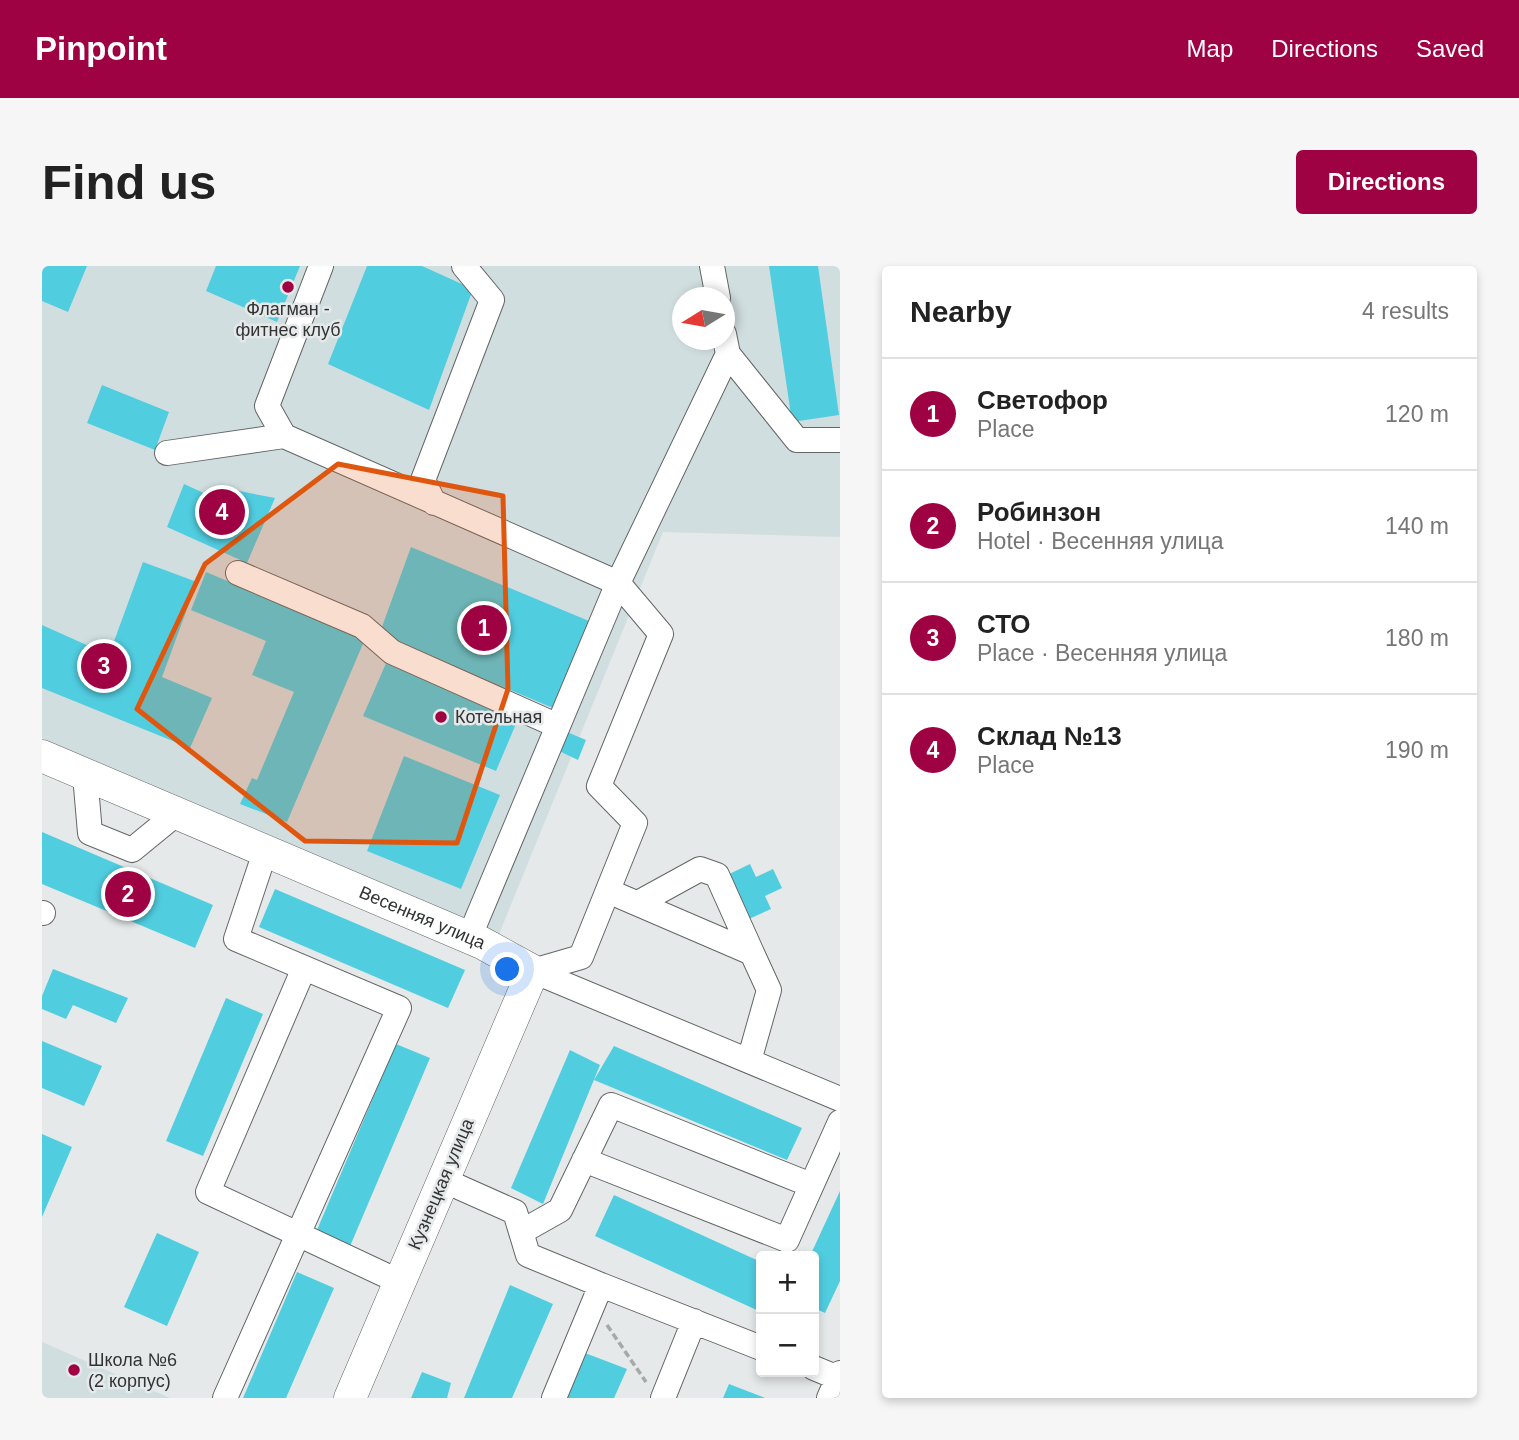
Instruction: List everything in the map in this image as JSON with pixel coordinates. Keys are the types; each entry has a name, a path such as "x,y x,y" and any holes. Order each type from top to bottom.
{"main road":[{"name":"Весенняя улица","path":"42,756 469,938 533,971"},
{"name":"Кузнецкая улица","path":"350,1398 533,971"}],"street":[{"path":"284,436 267,406 321,266"},
{"path":"434,503 423,480 492,300 464,266"},
{"path":"712,266 716,287"},
{"path":"469,938 618,583 723,350"},
{"path":"730,350 797,440 840,440"},
{"path":"167,453 284,436 618,583 661,634 599,786 635,823 581,957 533,971"},
{"path":"238,573 362,626 392,652 558,726"},
{"path":"85,775 90,833 132,850 176,814"},
{"path":"225,1398 399,1008 236,939 265,852"},
{"path":"638,903 700,869 717,875 769,990 749,1061"},
{"path":"608,891 752,953"},
{"path":"304,968 208,1192 400,1282"},
{"name":"Весенняя улица","path":"533,971 840,1099"},
{"path":"521,1232 560,1210 611,1105 811,1185"},
{"path":"584,1160 787,1240 840,1122"},
{"path":"443,1180 514,1212 528,1255 597,1294 694,1321 756,1346"},
{"path":"554,1398 597,1294"},
{"path":"656,1393 694,1321"},
{"path":"819,1371 836,1383"}],"path":[{"path":"597,1294 656,1393"}],"highlighted area":[{"path":"338,464 503,496 508,689 457,843 305,841 137,709 205,564"}],"shaded area":[{"path":"42,266 840,266 840,537 663,532 497,939 42,738"},
{"name":"Школа №6 (2 корпус)","path":"42,1342 170,1398 42,1398"}],"building":[{"path":"42,266 87,266 68,312 42,301"},
{"path":"216,266 300,266 277,322 206,291"},
{"path":"367,266 422,266 473,289 429,410 328,364"},
{"path":"769,266 818,266 839,415 792,422"},
{"path":"102,385 169,412 155,450 87,423"},
{"path":"184,484 219,500 224,488 275,498 247,563 167,527"},
{"path":"411,547 589,621 553,708 379,635"},
{"path":"143,562 197,582 162,677 212,698 190,748 42,688 42,625 109,655"},
{"path":"206,572 365,639 287,822 240,804 252,778 257,780 294,692 252,675 266,641 191,610"},
{"name":"Котельная","path":"387,661 518,719 496,771 363,716"},
{"path":"567,732 586,740 578,760 559,751"},
{"path":"404,756 500,795 461,889 367,851"},
{"path":"42,832 213,905 195,948 42,884"},
{"path":"750,864 756,877 773,869 782,888 765,896 771,909 742,922 721,878"},
{"path":"275,889 465,970 448,1008 259,927"},
{"path":"53,969 128,998 116,1023 73,1005 66,1019 42,1009 42,996"},
{"path":"226,998 263,1014 203,1156 166,1141"},
{"path":"42,1041 102,1066 84,1106 42,1088"},
{"path":"396,1044 430,1058 348,1251 314,1237"},
{"path":"614,1046 802,1128 787,1160 594,1080"},
{"path":"570,1050 600,1065 543,1204 511,1188"},
{"path":"42,1134 72,1147 42,1217"},
{"path":"840,1191 840,1281 825,1313 819,1310 819,1251 812,1251"},
{"path":"614,1195 756,1260 756,1310 595,1236"},
{"path":"157,1233 199,1252 167,1326 124,1307"},
{"path":"297,1272 334,1288 286,1398 243,1398"},
{"path":"510,1285 553,1304 512,1398 464,1398"},
{"path":"585,1353 627,1369 614,1398 565,1398"},
{"path":"422,1372 451,1383 447,1398 411,1398"},
{"path":"729,1384 765,1398 723,1398"}],"place":[{"name":"Флагман - фитнес клуб","path":"288,287"},
{"name":"Склад №13","path":"222,512"},
{"name":"Светофор","path":"484,628"},
{"name":"СТО","path":"104,666"},
{"name":"Котельная","path":"441,717"},
{"name":"Робинзон","path":"128,894"},
{"name":"Школа №6 (2 корпус)","path":"74,1370"}]}
